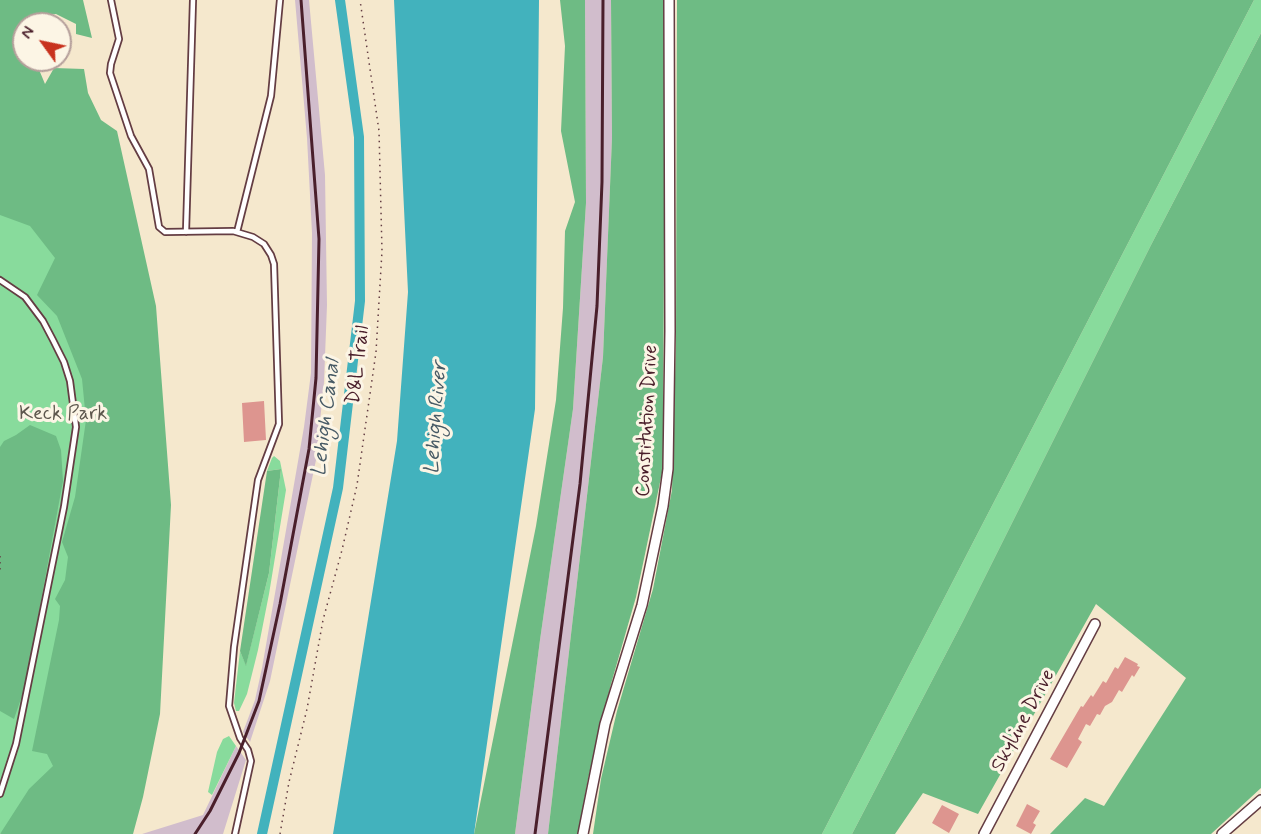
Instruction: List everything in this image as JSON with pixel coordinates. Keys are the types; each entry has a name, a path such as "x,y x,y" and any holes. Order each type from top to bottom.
{"street":[{"name":"Constitution Drive","path":"583,834 605,724 642,605 663,506 668,469 669,0"},
{"name":"Skyline Drive","path":"984,834 1095,624"},
{"path":"1222,834 1261,800"}],"lane":[{"path":"111,0 119,39 110,73 131,136 149,169 159,227 165,232 237,232 253,237 264,244 272,255 274,264 280,409 276,431 258,480 234,647 229,706 251,761 235,834"},
{"path":"186,232 194,0"},
{"path":"237,232 271,96 280,0"},
{"path":"0,280 25,297 43,321 53,340 70,381 76,427 64,507 18,733 0,794"}],"path":[{"name":"D&L Trail","path":"280,834 289,782 307,709 323,620 357,485 376,352 382,251 379,131 360,0"},
{"path":"0,556 0,573"}],"shaded area":[{"path":"295,0 309,0 325,175 327,305 324,382 316,460 270,681 250,742 243,732 255,700 262,668 304,427 311,373 312,233 307,138"},
{"path":"585,0 611,0 612,138 603,357 548,834 515,834 573,409 586,203"},
{"path":"236,746 246,760 223,834 142,834 203,815"}],"green space":[{"path":"0,0 83,0 92,38 76,34 72,12 12,12 12,72 40,72 45,84 52,72 72,72 72,69 84,69 88,93 101,120 117,131 156,306 171,505 160,714 133,834 0,834 29,789 53,766 47,754 32,751 59,620 60,606 55,599 65,580 68,557 62,542 75,497 86,420 82,379 57,316 37,295 55,258 30,226 0,215"},
{"path":"560,0 585,0 586,203 573,409 515,834 474,834 536,526 556,400 563,308 565,231 575,202 561,131 565,46"},
{"path":"611,0 665,0 663,468 636,597 611,684 588,779 578,834 548,834 603,357 612,138"},
{"path":"677,0 1254,0 822,834 593,834 601,779 617,711 653,589 672,490 676,341"},
{"path":"1254,0 1261,0 1261,33 1151,245 963,621 852,834 822,834"},
{"path":"1261,33 1261,788 1211,834 1050,834 1085,798 1104,806 1186,678 1096,604 978,814 923,793 895,834 852,834 963,621 1151,245"},
{"name":"Keck Park","path":"0,144 91,261 86,741 0,834"},
{"path":"30,425 56,436 61,450 63,481 25,687 14,719 0,711 0,447 4,441"},
{"path":"274,456 280,461 286,490 258,650 247,694 239,711 236,711 234,703 240,651 246,665 269,573 281,469 267,471"},
{"path":"281,469 269,573 246,666 240,651 267,471"},
{"path":"229,736 236,746 212,795 208,792 217,752 223,739"}],"water":[{"name":"Lehigh River","path":"394,0 539,0 535,409 474,834 333,834 397,441 408,292"}],"building":[{"path":"264,401 266,440 244,442 242,403"},
{"path":"1125,657 1140,667 1134,677 1132,675 1122,692 1119,690 1112,702 1105,706 1100,715 1097,714 1090,726 1086,724 1078,739 1082,742 1067,768 1050,759 1081,706 1083,707 1091,695 1093,697 1103,681 1106,683 1115,667 1118,669"},
{"path":"1027,804 1040,811 1033,823 1036,825 1031,834 1016,826"},
{"path":"942,805 959,814 949,833 932,823"}],"waterway":[{"name":"Lehigh Canal","path":"262,834 338,488 360,301 359,137 340,0"}],"railway":[{"path":"195,834 210,811 239,753 259,701 309,449 316,378 319,239 301,0"},
{"path":"535,834 580,484 597,306 602,182 603,0"}]}
